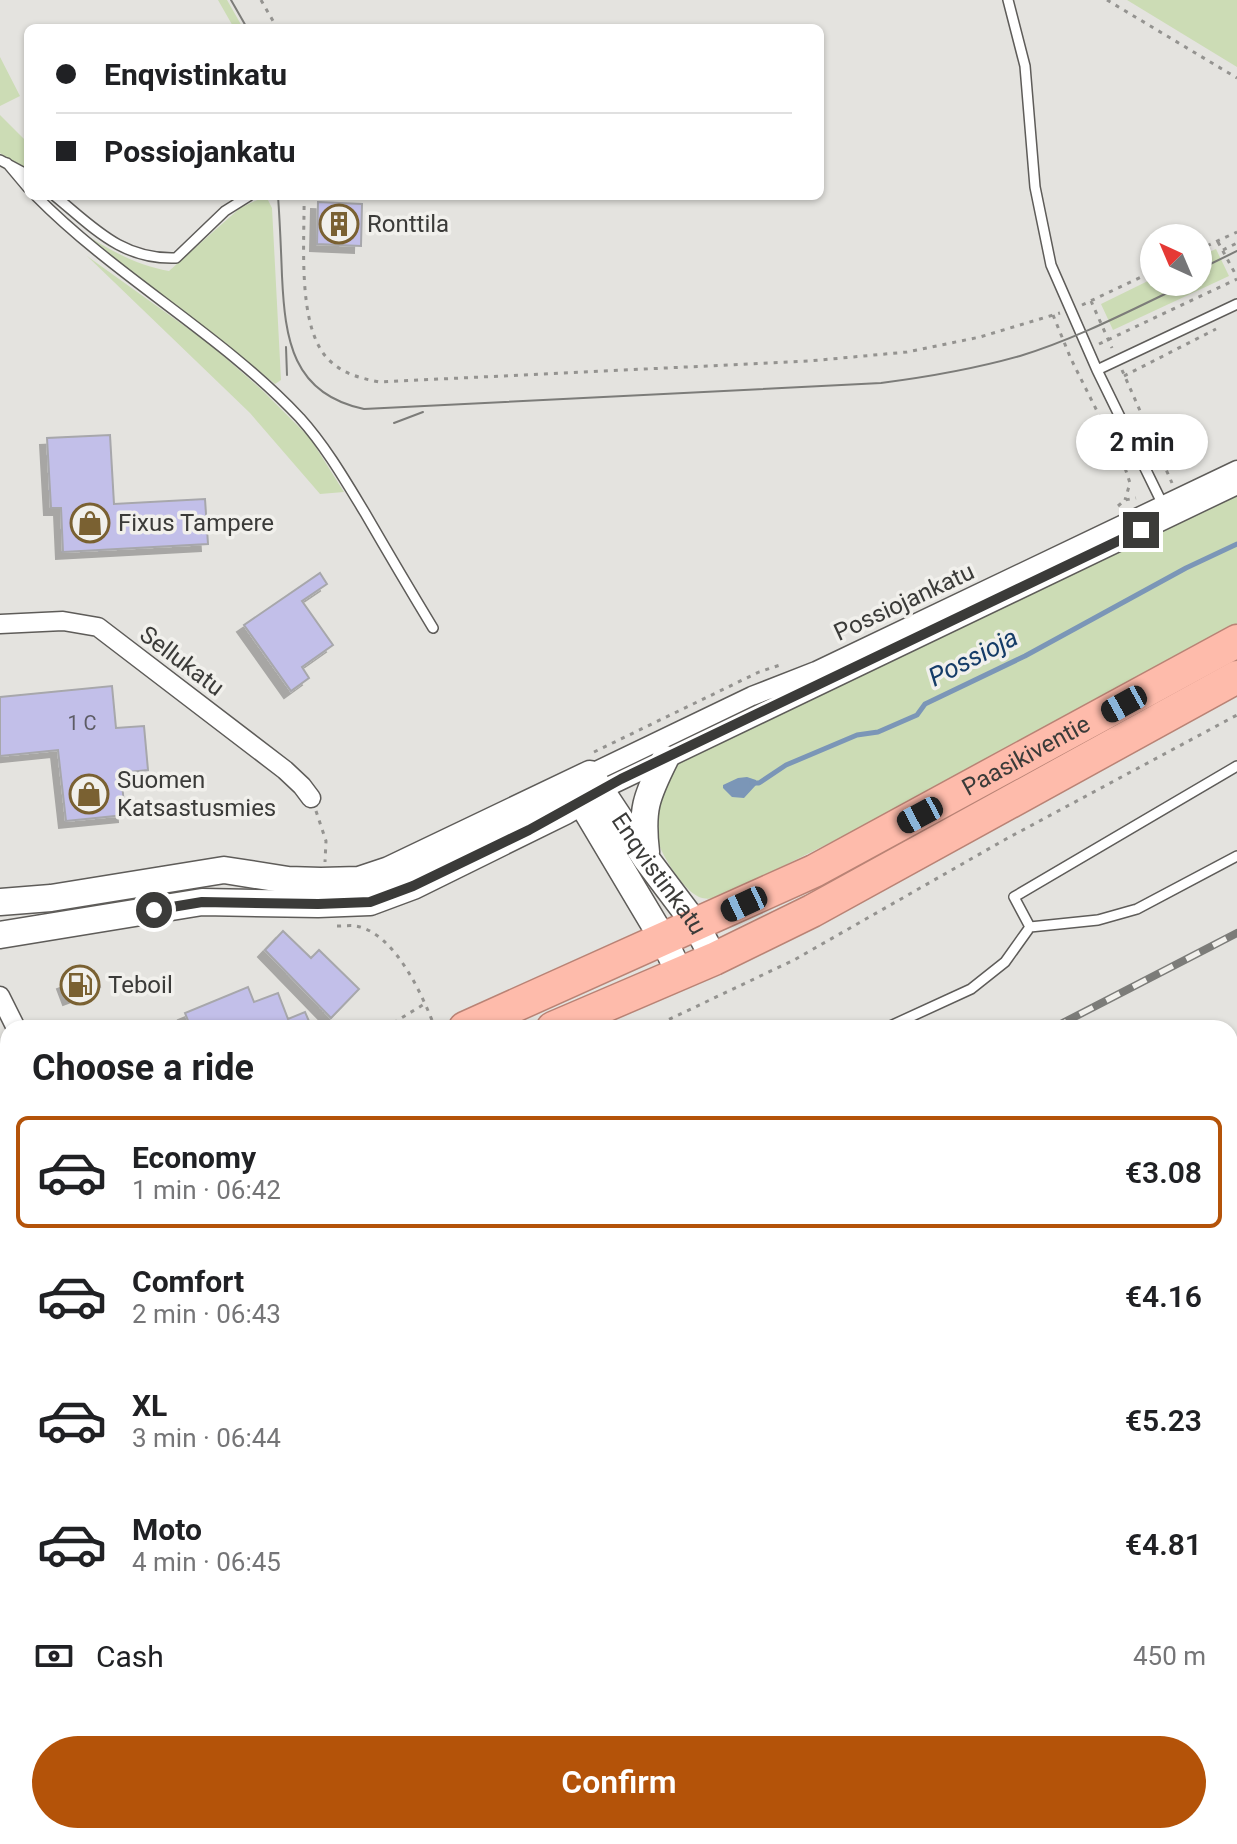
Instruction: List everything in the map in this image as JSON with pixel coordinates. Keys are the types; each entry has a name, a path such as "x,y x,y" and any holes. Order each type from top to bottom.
{"highway":[{"name":"Paasikiventie","path":"483,1020 814,871 1237,641"},
{"name":"Paasikiventie","path":"572,1020 714,959 812,911 1237,677"}],"main road":[{"path":"647,860 642,822 648,792 665,759"},
{"path":"0,902 51,898 224,870 288,880 359,880 586,788"},
{"name":"Enqvistinkatu","path":"586,788 647,860 696,925 714,959"},
{"name":"Enqvistinkatu","path":"0,935 202,902 370,902 413,886 586,788"},
{"name":"Enqvistinkatu","path":"586,788 680,974"}],"street":[{"name":"Possiojankatu","path":"586,788 665,759 1166,511 1237,470"},
{"name":"Possiojankatu","path":"586,788 752,696 816,671 1166,511 1237,485"},
{"name":"Sellukatu","path":"0,624 63,621 98,627 274,762 311,798"},
{"path":"0,996 12,1020"}],"lane":[{"path":"1008,0 1025,66 1038,203 1051,265 1097,370 1166,511"},
{"path":"4,162 24,173"},
{"path":"4,162 24,184"},
{"path":"40,200 68,229 208,337 299,417 324,446 433,628"},
{"path":"60,200 109,241 154,259 176,258 225,211 243,200"},
{"path":"1097,370 1237,304"},
{"path":"1030,927 1014,897 1237,766"},
{"path":"903,1020 971,989 1005,962 1030,927 1098,920 1137,909 1237,856"}],"path":[{"path":"261,0 275,24"},
{"path":"1107,0 1237,78"},
{"path":"304,200 306,301 312,332 327,358 351,376 379,382 809,361 907,352 980,337 1069,310 1140,278"},
{"path":"1212,244 1237,232"},
{"path":"1108,339 1237,278 1218,241"},
{"path":"1223,250 1237,243"},
{"path":"1091,301 1172,483"},
{"path":"1053,315 1071,359 1124,465 1130,483 1125,500"},
{"path":"1124,376 1223,326"},
{"path":"668,1020 794,960 1006,839 1237,715"},
{"path":"311,798 324,833 325,861"},
{"path":"327,923 357,926 372,932 411,974 432,1020"},
{"path":"398,1020 426,1003"}],"green space":[{"path":"218,0 227,0 241,24 232,24"},
{"path":"1127,0 1237,0 1237,67"},
{"path":"0,57 20,96 0,106"},
{"path":"0,115 24,139 24,168 0,153"},
{"path":"257,200 268,200 272,208 281,380 275,384 77,229 132,260 169,271 240,208"},
{"path":"1216,249 1229,276 1212,284 1212,251"},
{"path":"87,256 211,345 262,390 310,438 344,492 320,494 250,413"},
{"path":"1140,285 1140,296 1186,296 1113,330 1101,304"},
{"path":"1237,493 1237,625 908,804 729,893 710,899 699,897 675,874 656,838 652,818 657,795 677,761"}],"water":[{"path":"738,778 756,780 756,785 744,798 732,797 723,788 723,785"}],"building":[{"name":"Ronttila","path":"318,202 362,204 361,246 317,244"},
{"path":"110,435 114,504 205,499 208,544 63,552 61,508 51,508 47,438"},
{"path":"320,573 327,584 302,601 333,645 302,667 309,678 291,691 244,625"},
{"path":"112,686 116,728 144,726 148,770 121,773 125,815 66,821 58,750 0,756 0,697"},
{"path":"283,931 311,958 319,950 359,989 331,1018 265,950"},
{"path":"94,971 100,987 70,998 64,982"},
{"path":"248,987 254,1002 278,993 288,1019 305,1012 308,1020 188,1020 185,1013"}],"waterway":[{"name":"Possioja","path":"752,783 759,783 786,765 857,735 878,732 917,715 925,704 1025,656 1186,568 1237,544"}],"tram line":[{"path":"231,0 245,24"},
{"path":"278,200 283,299 290,342 297,360 307,377 321,391 340,402 364,409 881,383 951,372 1020,356 1064,340 1161,296"},
{"path":"1212,263 1237,251"},
{"path":"286,347 287,375"},
{"path":"394,423 423,412"}],"railway":[{"path":"1068,1020 1237,933"}],"place":[{"name":"Ronttila","path":"339,224"},
{"name":"Fixus Tampere","path":"90,523"},
{"name":"Suomen Katsastusmies","path":"89,794"},
{"name":"Teboil","path":"80,985"}],"route":[{"path":"154,910 202,902 370,902 413,886 565,811 621,779 1141,530"}]}
